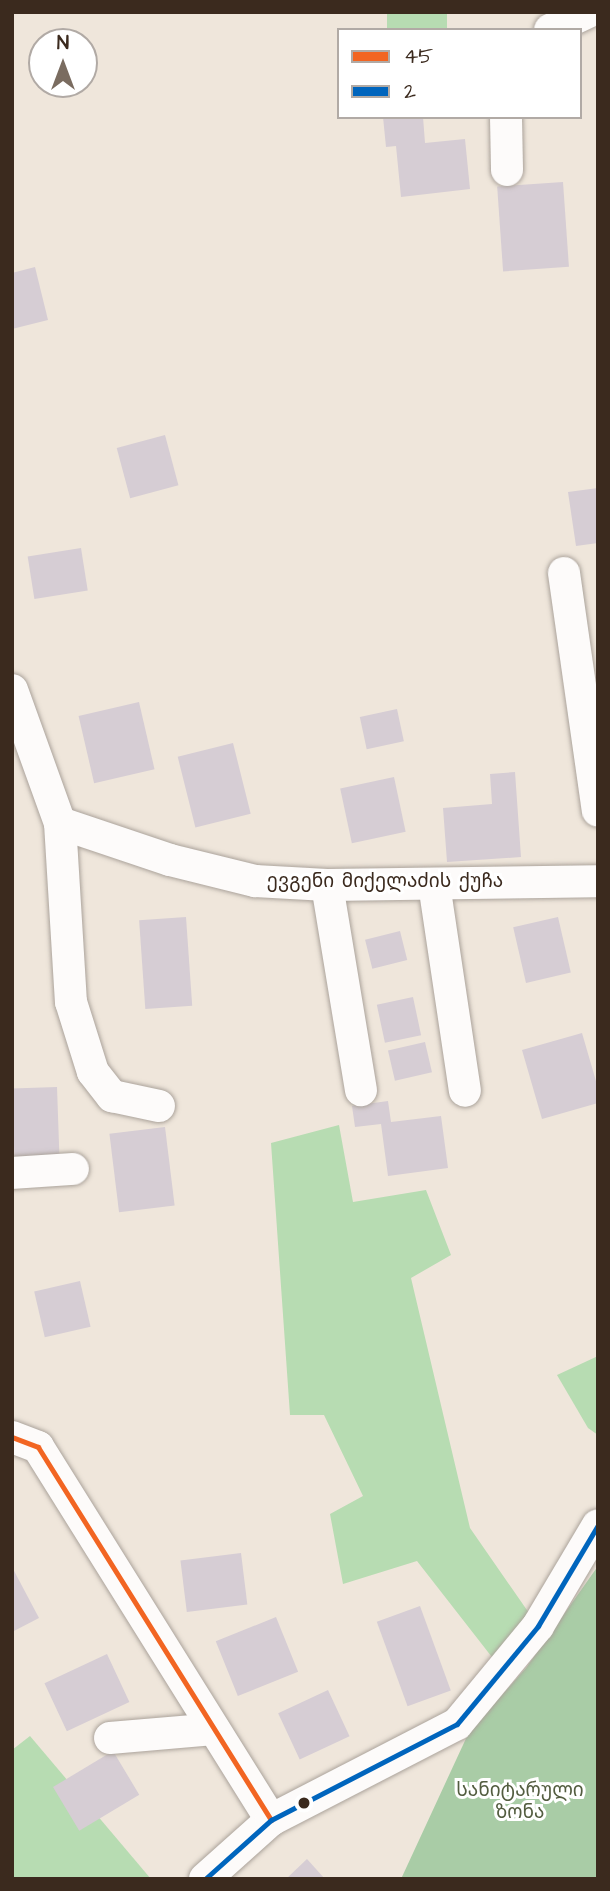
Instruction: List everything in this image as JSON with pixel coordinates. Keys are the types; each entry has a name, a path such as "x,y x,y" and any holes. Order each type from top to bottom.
{"street":[{"path":"550,23 589,12"},
{"path":"506,119 507,170"},
{"path":"564,573 598,811"},
{"path":"13,698 60,822 71,1002 93,1072 111,1096 159,1106"},
{"name":"ევგენი მიქელაძის ქუჩა","path":"60,822 170,860 255,880 327,885 598,881"},
{"path":"434,884 465,1091"},
{"path":"327,885 361,1090"},
{"path":"12,1173 73,1169"},
{"path":"12,1437 38,1447 271,1820"},
{"path":"205,1879 271,1820 457,1724 538,1626 598,1525"},
{"path":"110,1738 214,1729"}],"green space":[{"path":"387,12 447,12 447,28 387,28"},
{"path":"339,1125 353,1202 426,1190 451,1255 411,1278 470,1528 538,1626 502,1670 417,1561 343,1584 330,1514 363,1496 324,1415 290,1415 271,1143"},
{"path":"598,1356 598,1435 588,1428 557,1375"},
{"name":"სანიტარული ზონა","path":"598,1566 598,1877 401,1879 469,1732 526,1668"},
{"path":"30,1736 151,1879 12,1879 12,1750"}],"building":[{"path":"383,119 423,119 425,143 465,139 470,189 401,197 396,146 386,147"},
{"path":"563,182 569,267 503,271 497,187"},
{"path":"35,267 48,320 12,329 12,273"},
{"path":"165,435 178,485 130,498 117,448"},
{"path":"598,488 598,543 576,546 568,492"},
{"path":"81,548 88,590 34,599 28,556"},
{"path":"139,702 155,769 94,783 79,716"},
{"path":"397,709 404,741 367,749 360,717"},
{"path":"233,743 251,814 195,828 178,757"},
{"path":"515,772 521,857 447,862 443,808 492,804 490,774"},
{"path":"394,777 406,832 352,843 340,788"},
{"path":"186,917 192,1006 145,1009 139,920"},
{"path":"558,917 571,973 526,983 513,927"},
{"path":"400,931 407,960 372,969 365,940"},
{"path":"413,997 421,1035 385,1043 377,1005"},
{"path":"582,1033 598,1088 598,1103 542,1119 522,1050"},
{"path":"425,1042 432,1072 395,1081 388,1051"},
{"path":"57,1087 59,1157 14,1159 12,1089"},
{"path":"388,1101 391,1122 441,1116 448,1168 388,1176 381,1124 355,1127 352,1106"},
{"path":"165,1127 175,1205 119,1212 109,1134"},
{"path":"80,1281 91,1327 45,1337 34,1292"},
{"path":"241,1553 247,1605 187,1612 180,1560"},
{"path":"12,1567 39,1618 12,1632"},
{"path":"420,1606 451,1691 408,1706 377,1622"},
{"path":"276,1617 298,1672 238,1696 216,1641"},
{"path":"107,1654 129,1702 67,1731 44,1683"},
{"path":"328,1690 350,1736 300,1759 278,1713"},
{"path":"113,1751 139,1795 79,1831 53,1787"},
{"path":"307,1859 325,1879 286,1879"}],"transit line":[{"name":"45","path":"12,1437 38,1447 271,1820"},
{"name":"2","path":"205,1879 271,1820 457,1724 538,1626 598,1525"}]}
